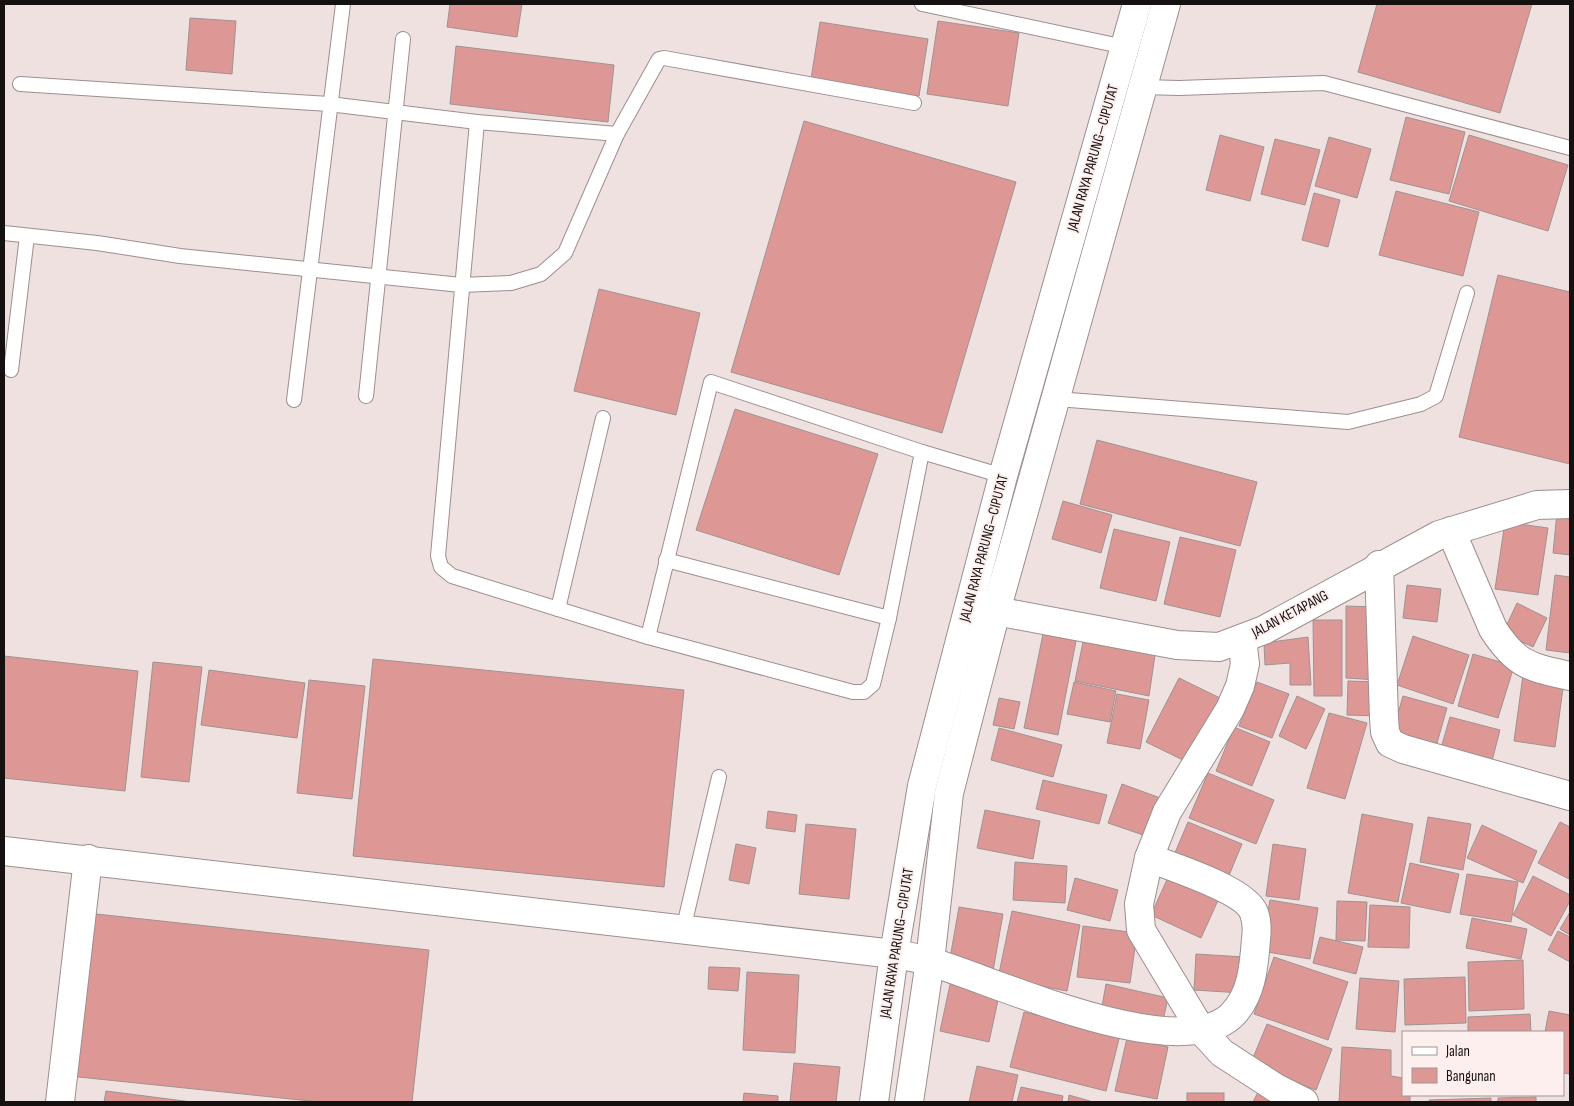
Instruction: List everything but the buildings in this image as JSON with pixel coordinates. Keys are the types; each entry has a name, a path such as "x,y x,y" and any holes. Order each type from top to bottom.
{"main road":[{"name":"JALAN RAYA PARUNG—CIPUTAT","path":"874,1102 894,954 922,786 1003,476 1137,4"},
{"name":"JALAN RAYA PARUNG—CIPUTAT","path":"909,1102 930,962 949,793 996,611 1166,4"},
{"name":"JALAN KETAPANG","path":"996,611 1177,645 1219,647 1264,630 1379,566 1451,531 1538,505 1570,504"},
{"path":"1451,531 1493,629 1501,641 1525,665 1570,676"},
{"path":"1379,566 1384,718 1390,743 1403,749 1570,796"},
{"path":"1242,639 1245,664 1240,686 1230,709 1167,812 1149,858 1139,904 1141,930 1201,1030 1222,1053 1276,1088 1304,1102"},
{"path":"4,851 88,859 894,954 930,962 1003,988 1125,1025 1155,1030 1201,1030 1230,1017 1247,993 1257,930 1254,912 1236,894 1149,858"},
{"path":"60,1102 88,859"}],"lane":[{"path":"294,400 329,104 343,4"},
{"path":"922,4 1125,47"},
{"path":"366,396 403,39"},
{"path":"4,232 97,243 180,256 461,284 511,283 541,274 565,253 617,134 659,59 664,58 914,103"},
{"path":"1142,87 1179,88 1324,83 1570,148"},
{"path":"20,84 329,104 477,122 617,134"},
{"path":"477,122 438,556 440,568 452,576 648,637 853,692 864,692 873,684 889,618 922,452"},
{"path":"11,370 27,236"},
{"path":"1056,399 1348,422 1421,404 1436,396 1467,293"},
{"path":"648,637 711,382 922,452 1003,476"},
{"path":"558,609 602,418"},
{"path":"666,560 889,618"},
{"path":"683,930 719,777"}]}
